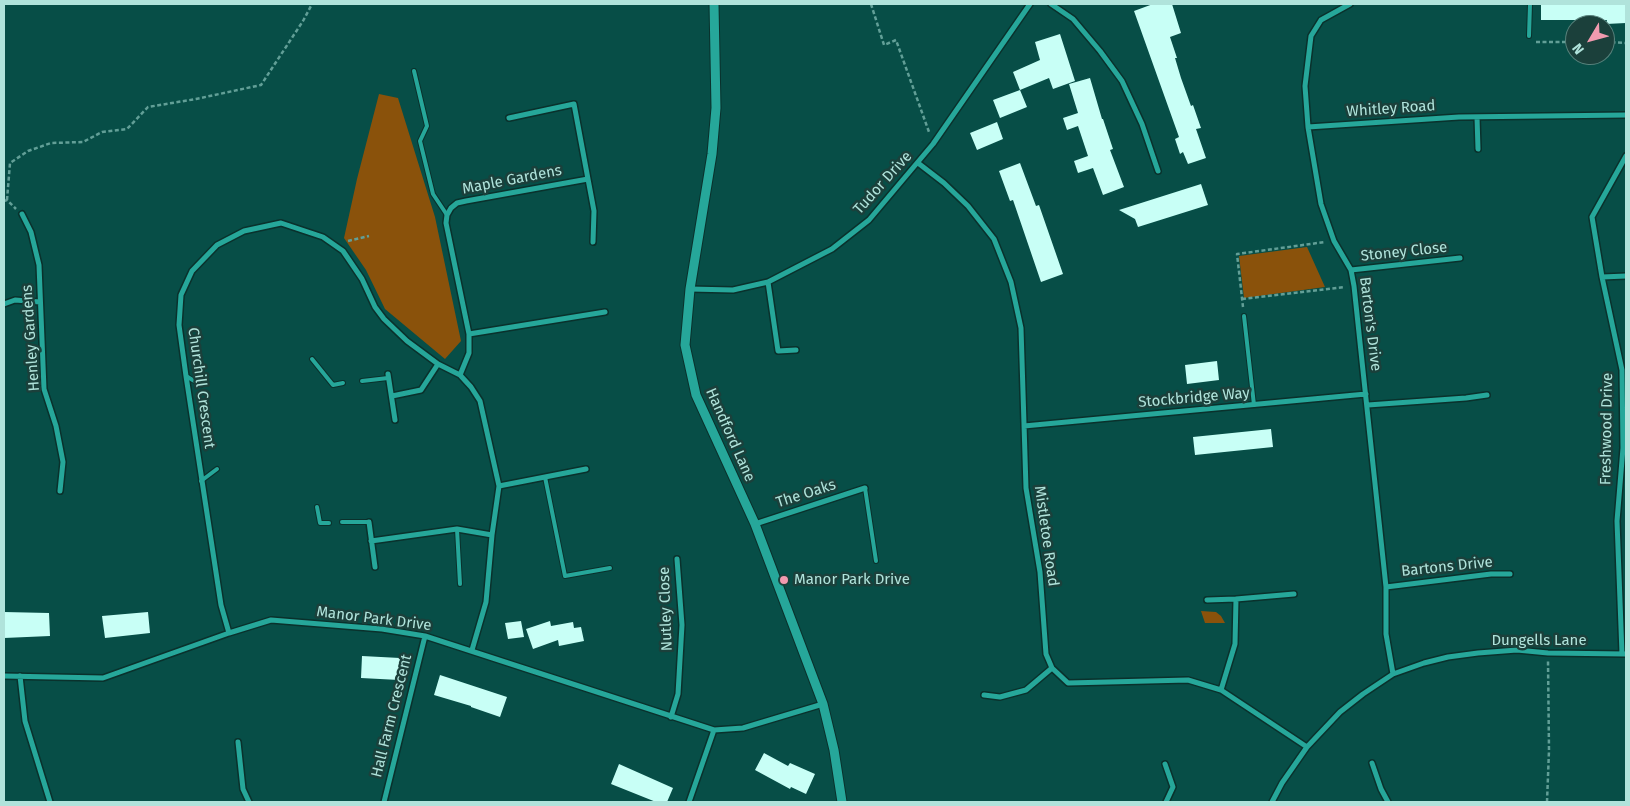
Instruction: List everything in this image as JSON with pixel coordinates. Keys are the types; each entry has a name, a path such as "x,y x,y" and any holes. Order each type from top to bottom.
{"street":[{"name":"Handford Lane","path":"714,4 716,108 712,154 690,289 685,345 696,395 755,524 823,704 834,750 842,802"},
{"name":"Tudor Drive","path":"690,289 733,290 768,282 832,249 870,220 933,144 1030,4"},
{"path":"1051,4 1073,18 1122,81 1142,124 1158,171"},
{"name":"Barton's Drive","path":"1350,4 1321,20 1311,36 1305,86 1308,127 1321,204 1334,241 1350,270 1354,286 1386,587 1386,634 1394,674"},
{"path":"509,118 574,104 594,211 593,242"},
{"name":"Whitley Road","path":"1308,127 1477,117 1626,115"},
{"path":"1477,117 1478,149"},
{"name":"Freshwood Drive","path":"1624,654 1617,520 1623,481 1622,370 1602,277 1592,217 1626,156"},
{"name":"Mistletoe Road","path":"918,163 968,206 994,239 1011,282 1020,328 1026,488 1040,572 1046,654 1052,668"},
{"name":"Maple Gardens","path":"447,215 457,203 466,200 588,179"},
{"name":"Henley Gardens","path":"22,214 31,232 39,265 44,389 56,426 63,462 60,491"},
{"path":"447,215 446,223 468,334 469,353 460,375"},
{"name":"Churchill Crescent","path":"228,633 220,605 179,325 182,295 192,271 217,245 244,231 281,223 323,237 343,251 362,279 375,307 384,320 407,341 438,364 460,375 471,386 480,401 498,486 486,602 472,650"},
{"name":"Stoney Close","path":"1350,270 1460,258"},
{"path":"1602,277 1626,276"},
{"path":"768,282 778,351 796,350"},
{"path":"4,304 15,300 40,302"},
{"path":"468,334 605,312"},
{"path":"392,396 421,390 438,364"},
{"path":"388,376 395,420"},
{"name":"Stockbridge Way","path":"1024,426 1366,394"},
{"path":"1368,405 1488,395"},
{"path":"498,486 586,469"},
{"name":"The Oaks","path":"755,524 865,488"},
{"path":"369,522 375,567"},
{"path":"371,541 457,529 492,535"},
{"name":"Nutley Close","path":"671,717 678,694 682,625 677,559"},
{"name":"Bartons Drive","path":"1386,587 1491,574 1510,574"},
{"path":"1207,600 1294,594"},
{"path":"1221,690 1235,644 1236,599"},
{"name":"Manor Park Drive","path":"4,676 103,678 228,633 271,620 382,629 426,636 714,730 744,728 823,704"},
{"name":"Hall Farm Crescent","path":"384,802 426,636"},
{"name":"Dungells Lane","path":"1272,802 1282,783 1307,747 1340,712 1394,674 1424,663 1468,654 1517,650 1548,653 1624,654"},
{"path":"984,695 1000,697 1026,690 1052,668 1068,682 1188,680 1221,690 1307,747"},
{"path":"20,676 25,721 50,802"},
{"path":"689,802 714,730"},
{"path":"238,742 243,789 249,802"},
{"path":"1372,763 1381,789 1388,802"},
{"path":"1165,764 1173,787 1166,802"}],"lane":[{"path":"1529,36 1530,4"},
{"path":"414,70 427,126 420,141 433,194 447,215"},
{"path":"1244,316 1254,405"},
{"path":"312,359 333,385 343,384"},
{"path":"186,376 201,385"},
{"path":"362,382 388,376"},
{"path":"201,481 217,469"},
{"path":"545,477 565,576 610,568"},
{"path":"865,488 876,561"},
{"path":"317,507 320,523 329,523"},
{"path":"342,522 369,522"},
{"path":"457,529 460,584"}],"path":[{"path":"22,214 6,201 10,163 28,151 51,143 83,142 102,132 126,129 148,107 261,85 312,4"},
{"path":"871,4 884,45 896,40 933,144"},
{"path":"1529,36 1537,42 1565,42"},
{"path":"334,245 369,236"},
{"path":"1244,316 1237,254 1334,241"},
{"path":"1242,300 1354,286"},
{"path":"1547,802 1549,750 1548,653"}],"shaded area":[{"path":"379,94 398,98 435,217 461,341 445,359 385,309 366,270 344,238"},
{"path":"1307,247 1325,287 1244,298 1239,256"},
{"path":"1201,611 1216,612 1225,623 1205,623"}],"building":[{"path":"1153,4 1172,4 1181,33 1170,37 1181,78 1201,128 1196,129 1206,158 1188,164 1183,152 1180,154 1175,139 1179,137 1134,11"},
{"path":"1541,4 1626,4 1626,23 1615,24 1615,15 1565,15 1565,20 1541,20"},
{"path":"1060,34 1075,81 1053,89 1049,78 1020,90 1013,72 1040,60 1035,42"},
{"path":"1090,78 1113,149 1110,150 1124,187 1103,195 1093,168 1078,173 1074,161 1088,156 1078,126 1067,130 1063,118 1078,113 1069,84"},
{"path":"1020,90 1027,107 1000,118 993,100"},
{"path":"997,122 1003,139 977,150 970,133"},
{"path":"1020,163 1036,206 1039,205 1063,274 1041,282 1013,200 1010,201 999,171"},
{"path":"1201,184 1208,205 1138,227 1135,219 1119,210"},
{"path":"1217,361 1219,380 1187,384 1185,365"},
{"path":"1271,429 1273,447 1195,455 1193,437"},
{"path":"4,612 49,613 50,636 4,638"},
{"path":"148,612 150,633 105,638 102,616"},
{"path":"521,621 524,637 508,639 505,623"},
{"path":"550,621 551,626 573,622 574,628 581,627 584,641 559,646 558,640 533,649 526,629"},
{"path":"362,656 400,658 399,680 361,678"},
{"path":"440,675 507,697 500,717 434,695"},
{"path":"764,753 788,766 790,763 815,774 806,794 791,787 790,789 755,770"},
{"path":"619,764 673,788 667,802 656,802 611,784"}],"place":[{"name":"Manor Park Drive","path":"784,580"}]}
